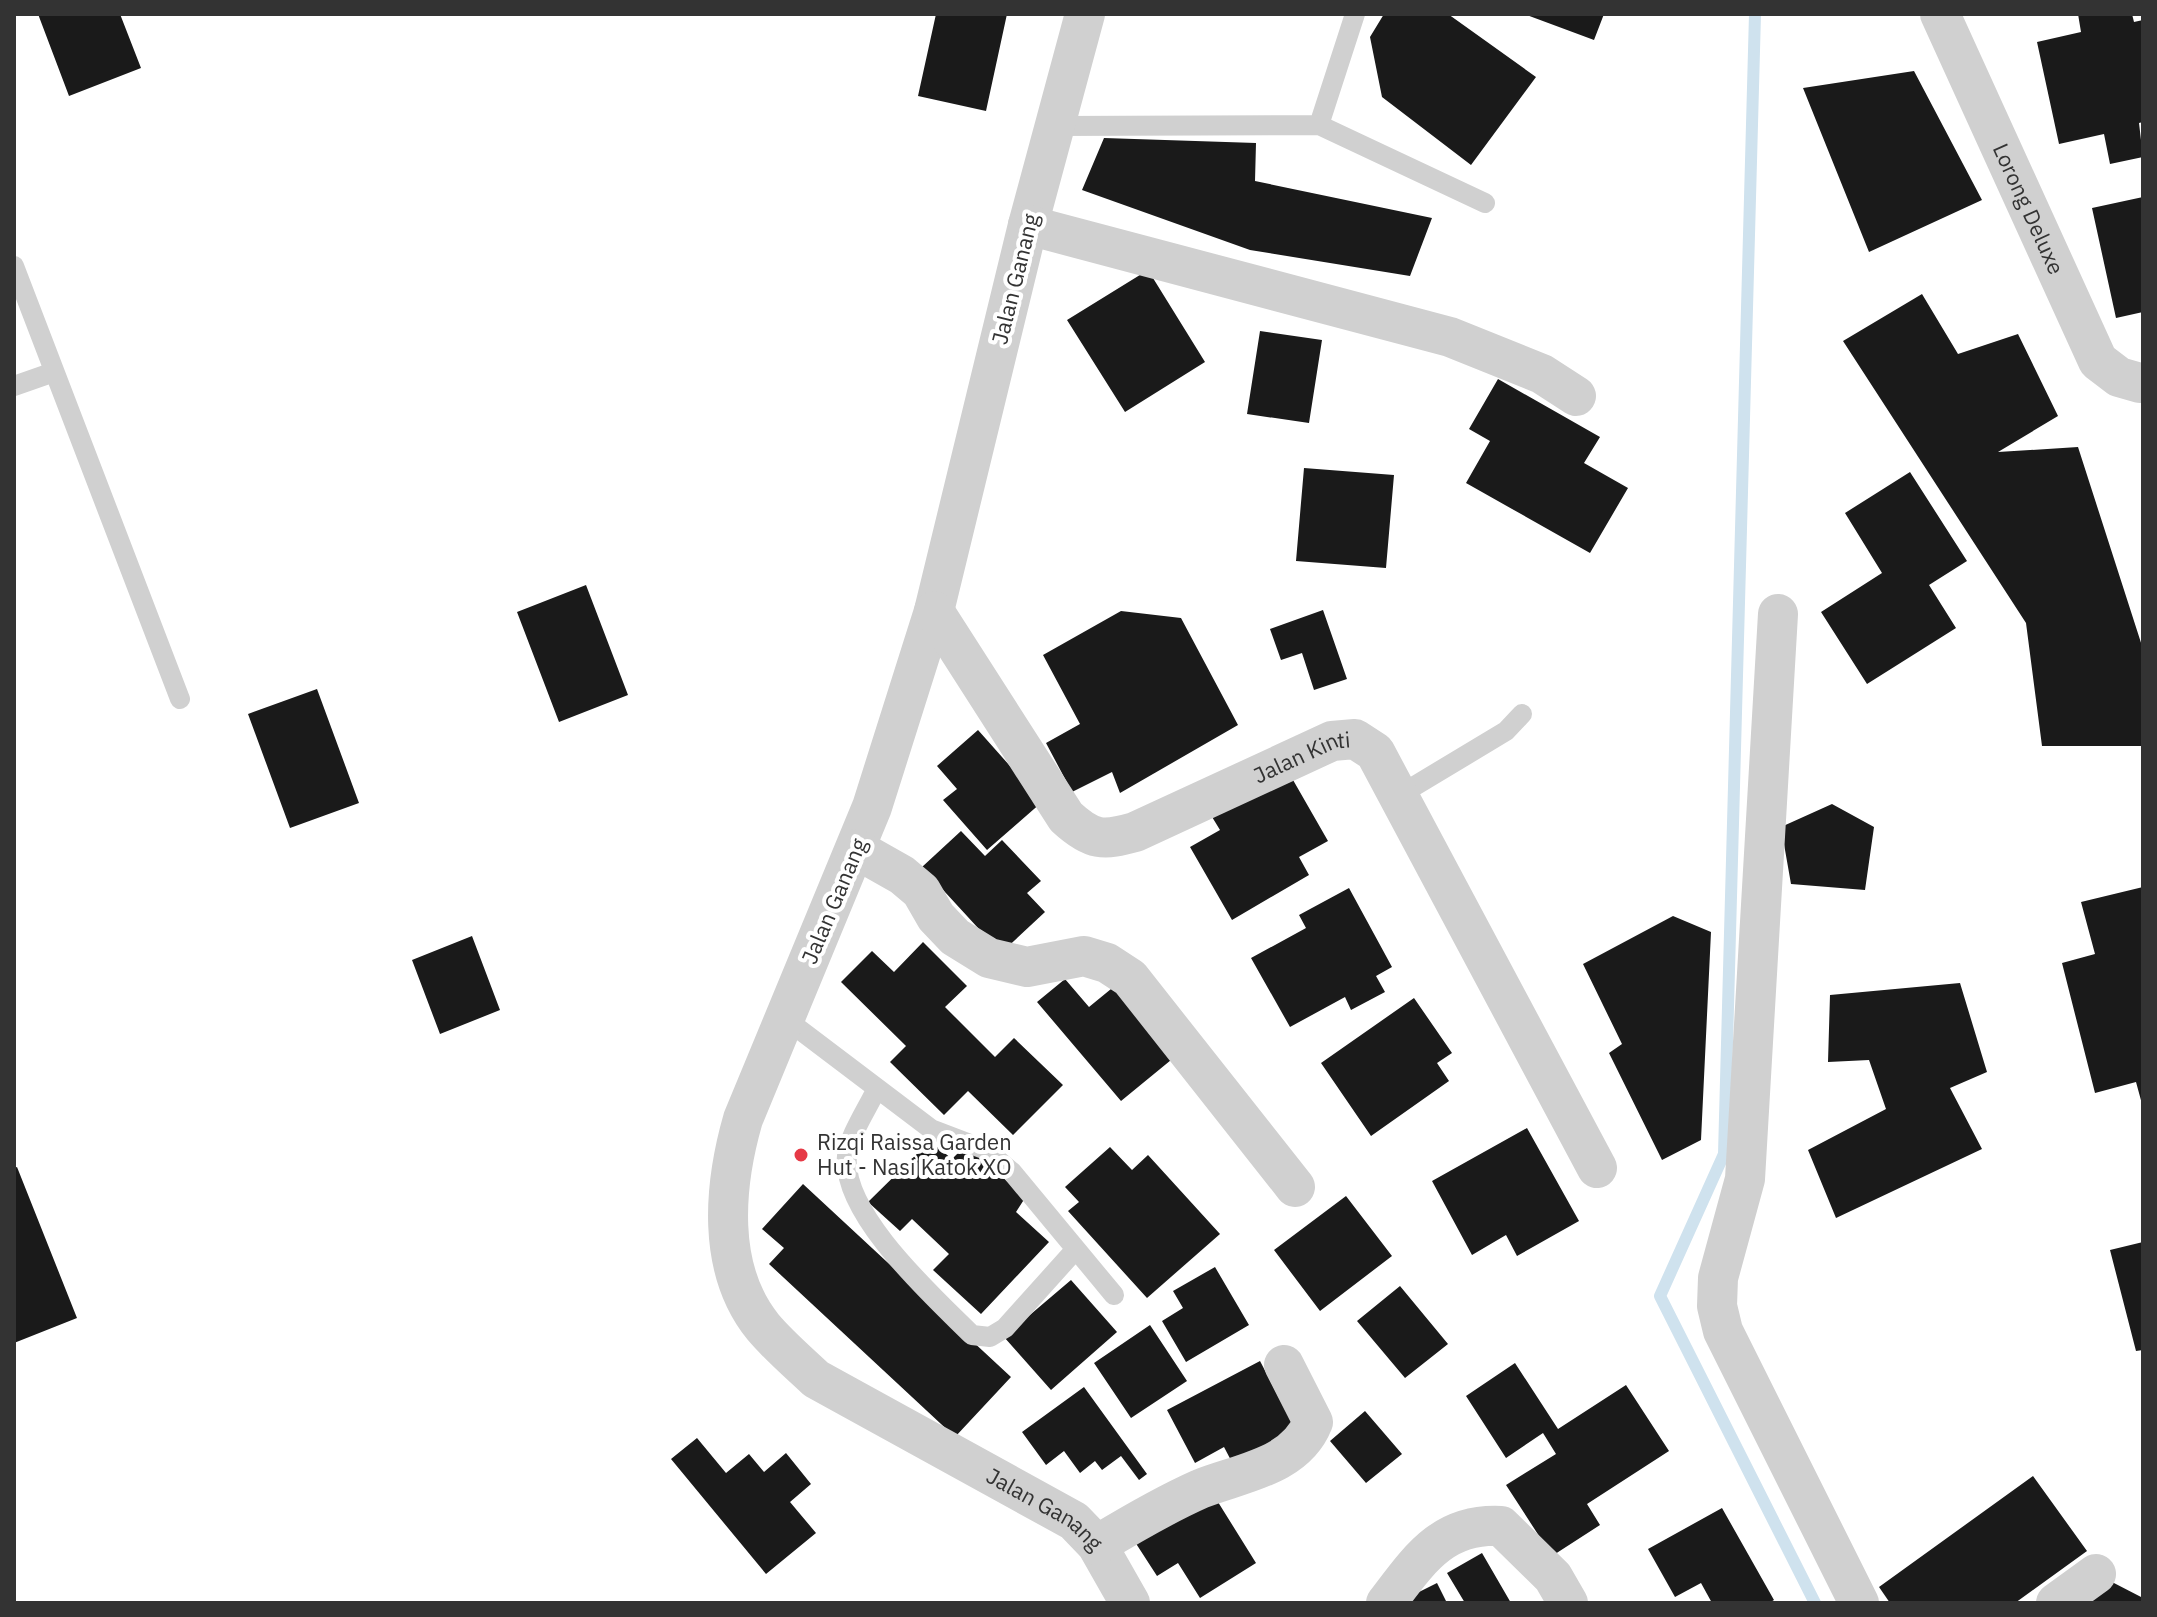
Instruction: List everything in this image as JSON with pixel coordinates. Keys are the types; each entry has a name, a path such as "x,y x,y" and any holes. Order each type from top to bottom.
{"street":[{"name":"Jalan Ganang","path":"1085,14 1028,225 934,611 856,849 783,1017 743,1119 732,1157 728,1199 734,1266 761,1324 816,1379 1074,1521 1097,1545 1130,1603"},
{"name":"Lorong Deluxe","path":"1940,14 2098,361 2119,377 2142,387"},
{"path":"1028,225 1450,337 1542,374 1576,396"},
{"name":"Jalan Kinti","path":"934,611 1054,799 1083,833 1107,839 1135,832 1332,741 1355,739 1375,752 1597,1168"},
{"path":"1778,614 1745,1179 1718,1278 1717,1306 1723,1331 1859,1603"},
{"path":"856,849 902,875 921,891 936,917 955,937 989,958 1027,967 1084,956 1107,963 1130,978 1295,1187"},
{"path":"1097,1545 1202,1489 1251,1473 1306,1440 1313,1422 1284,1365"},
{"path":"1386,1603 1411,1570 1445,1538 1473,1524 1501,1526 1553,1577 1568,1603"},
{"path":"2056,1603 2096,1574"}],"lane":[{"path":"1319,125 1355,14"},
{"path":"1055,126 1319,125 1485,203"},
{"path":"14,266 180,699"},
{"path":"14,386 54,372"},
{"path":"1398,796 1506,731 1522,714"},
{"path":"783,1017 931,1129 986,1150 1012,1172 1114,1295"},
{"path":"877,1088 847,1155 850,1184 893,1254 972,1335 990,1337 1005,1328 1076,1249"}],"building":[{"path":"38,14 120,14 141,68 69,96"},
{"path":"936,14 1007,14 986,111 918,96"},
{"path":"1384,14 1448,14 1536,77 1471,165 1382,97 1370,37"},
{"path":"1524,14 1604,14 1594,40"},
{"path":"2078,14 2132,14 2134,22 2143,20 2143,122 2139,123 2143,157 2110,164 2104,134 2059,144 2037,42 2081,32"},
{"path":"1914,71 1982,200 1869,252 1803,88"},
{"path":"1104,138 1256,143 1255,181 1432,218 1410,276 1250,250 1082,190"},
{"path":"2143,197 2143,312 2116,318 2092,208"},
{"path":"1148,270 1205,362 1125,412 1067,320"},
{"path":"1922,294 1958,354 2018,334 2058,416 1998,452 2078,447 2143,649 2143,746 2042,746 2026,623 1843,341"},
{"path":"1260,331 1322,340 1309,423 1247,414"},
{"path":"1498,379 1600,437 1584,463 1628,488 1590,553 1466,483 1490,441 1469,429"},
{"path":"1304,468 1394,475 1386,568 1296,561"},
{"path":"1910,472 1967,561 1929,585 1956,628 1867,684 1821,612 1882,573 1845,513"},
{"path":"586,585 628,695 559,722 517,612"},
{"path":"1323,610 1347,679 1314,690 1302,653 1281,660 1270,629"},
{"path":"1121,611 1181,618 1238,725 1120,793 1112,772 1072,792 1046,743 1080,724 1043,655"},
{"path":"317,689 359,803 290,828 248,714"},
{"path":"978,730 1042,802 987,850 943,800 957,789 937,766"},
{"path":"1285,766 1328,841 1299,857 1309,875 1232,920 1190,847 1220,830 1206,807"},
{"path":"1832,804 1874,827 1865,890 1791,884 1781,827"},
{"path":"961,831 985,856 1002,840 1041,881 1027,893 1045,912 1001,953 922,867"},
{"path":"2143,887 2142,1104 2136,1082 2095,1093 2062,963 2095,954 2081,902"},
{"path":"1349,888 1392,967 1376,976 1385,992 1351,1010 1345,997 1290,1027 1251,958 1306,928 1299,915"},
{"path":"1673,916 1711,932 1701,1140 1662,1160 1609,1053 1622,1044 1583,964"},
{"path":"472,936 500,1010 440,1034 412,960"},
{"path":"923,942 967,986 945,1007 995,1057 1014,1038 1063,1085 1013,1135 968,1091 944,1115 890,1062 906,1046 841,982 872,951 894,972"},
{"path":"1065,979 1089,1007 1122,980 1182,1051 1121,1101 1037,1002"},
{"path":"1960,983 1987,1072 1950,1088 1982,1149 1836,1218 1808,1150 1886,1109 1869,1060 1828,1062 1830,995"},
{"path":"1414,998 1452,1053 1437,1063 1449,1081 1371,1136 1321,1063"},
{"path":"1527,1128 1579,1221 1517,1256 1506,1235 1472,1255 1432,1181"},
{"path":"930,1141 952,1159 967,1144 1025,1198 1016,1212 1049,1242 981,1314 933,1270 949,1254 912,1219 900,1231 868,1202"},
{"path":"1110,1147 1132,1170 1148,1155 1220,1234 1147,1298 1068,1211 1079,1202 1065,1187"},
{"path":"17,1167 77,1318 14,1343 14,1168"},
{"path":"803,1184 1011,1377 955,1437 769,1264 784,1248 762,1229"},
{"path":"1346,1196 1392,1256 1320,1311 1274,1250"},
{"path":"2143,1242 2143,1350 2136,1351 2110,1250"},
{"path":"1215,1267 1249,1325 1186,1362 1162,1321 1183,1308 1173,1291"},
{"path":"1071,1280 1117,1332 1051,1390 1004,1337"},
{"path":"1400,1286 1448,1344 1405,1378 1357,1321"},
{"path":"1150,1325 1187,1381 1131,1418 1094,1363"},
{"path":"1260,1361 1299,1436 1235,1468 1224,1447 1195,1463 1167,1410"},
{"path":"1515,1363 1558,1429 1626,1385 1669,1451 1587,1504 1600,1525 1552,1556 1506,1485 1556,1454 1543,1433 1506,1458 1466,1396"},
{"path":"1084,1387 1147,1474 1139,1480 1121,1456 1102,1470 1095,1461 1080,1473 1064,1451 1046,1465 1022,1432"},
{"path":"1365,1411 1402,1454 1366,1483 1330,1441"},
{"path":"697,1438 726,1473 749,1454 764,1472 786,1453 811,1484 790,1502 816,1533 766,1574 671,1459"},
{"path":"2033,1476 2087,1551 2015,1603 1890,1603 1879,1587"},
{"path":"1213,1494 1256,1563 1200,1598 1178,1563 1157,1576 1135,1542"},
{"path":"1722,1508 1774,1600 1769,1603 1712,1603 1701,1583 1675,1597 1648,1549"},
{"path":"1482,1553 1511,1603 1465,1603 1447,1573"},
{"path":"2112,1582 2143,1598 2143,1603 2077,1603"},
{"path":"1437,1583 1447,1603 1397,1603"}],"waterway":[{"path":"1755,14 1724,1154 1660,1296 1815,1603"}],"place":[{"name":"Rizqi Raissa Garden Hut - Nasi Katok XO","path":"801,1155"}]}
